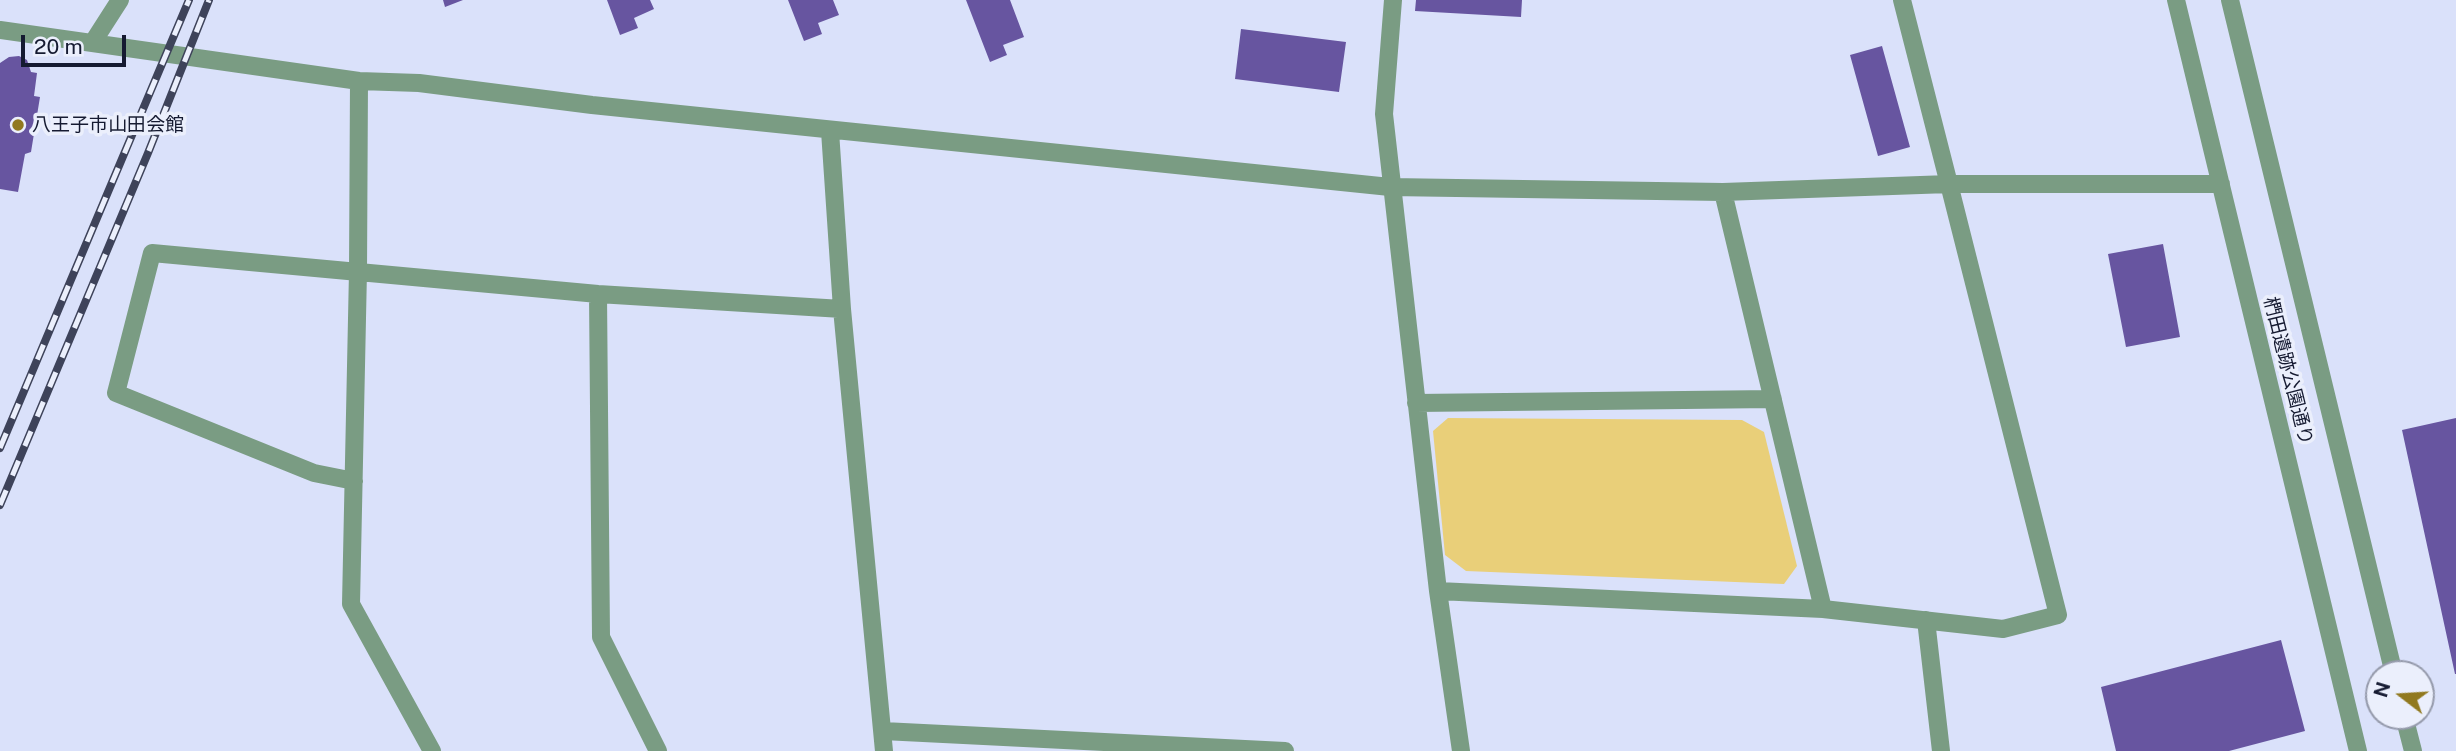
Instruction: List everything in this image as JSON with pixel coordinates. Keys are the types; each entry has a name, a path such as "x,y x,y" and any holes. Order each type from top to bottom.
{"street":[{"path":"93,42 120,0"},
{"path":"1393,0 1384,114 1438,591 1461,751"},
{"path":"1438,591 1823,608 2003,629 2057,615 1902,0"},
{"name":"椚田遺跡公園通り","path":"2176,0 2358,751"},
{"name":"椚田遺跡公園通り","path":"2230,0 2391,660"},
{"path":"0,30 359,81 419,83 830,131 1391,187 1723,192 1949,184 2221,184"},
{"path":"359,81 351,604 432,751"},
{"path":"830,131 842,309 884,751"},
{"path":"1723,192 1823,608"},
{"path":"354,481 314,473 116,393 152,253 598,295 842,309"},
{"path":"598,295 601,637 658,751"},
{"path":"1416,403 1773,399"},
{"path":"1926,620 1941,751"},
{"path":"2408,730 2413,751"},
{"path":"883,731 1286,751"}],"shaded area":[{"path":"1448,418 1742,420 1764,432 1797,566 1784,584 1466,571 1445,555 1433,431"}],"building":[{"path":"443,0 463,0 445,7"},
{"path":"607,0 650,0 654,9 634,18 638,28 620,35"},
{"path":"788,0 833,0 839,15 818,23 822,34 804,41"},
{"path":"966,0 1010,0 1024,37 1003,45 1007,55 990,62"},
{"path":"1416,0 1522,0 1521,17 1415,11"},
{"path":"1241,29 1346,42 1339,92 1235,79"},
{"path":"1882,46 1910,147 1878,156 1850,55"},
{"name":"八王子市山田会館","path":"19,56 27,60 31,72 37,73 34,96 40,97 31,152 25,154 18,192 0,189 0,63 9,57"},
{"path":"2163,244 2180,337 2126,347 2108,254"},
{"path":"2456,418 2456,674 2455,674 2402,430"},
{"path":"2281,640 2305,731 2229,751 2116,751 2101,687"}],"railway":[{"path":"0,448 189,0"},
{"path":"0,505 148,153 209,0"}],"place":[{"name":"八王子市山田会館","path":"18,125"}]}
